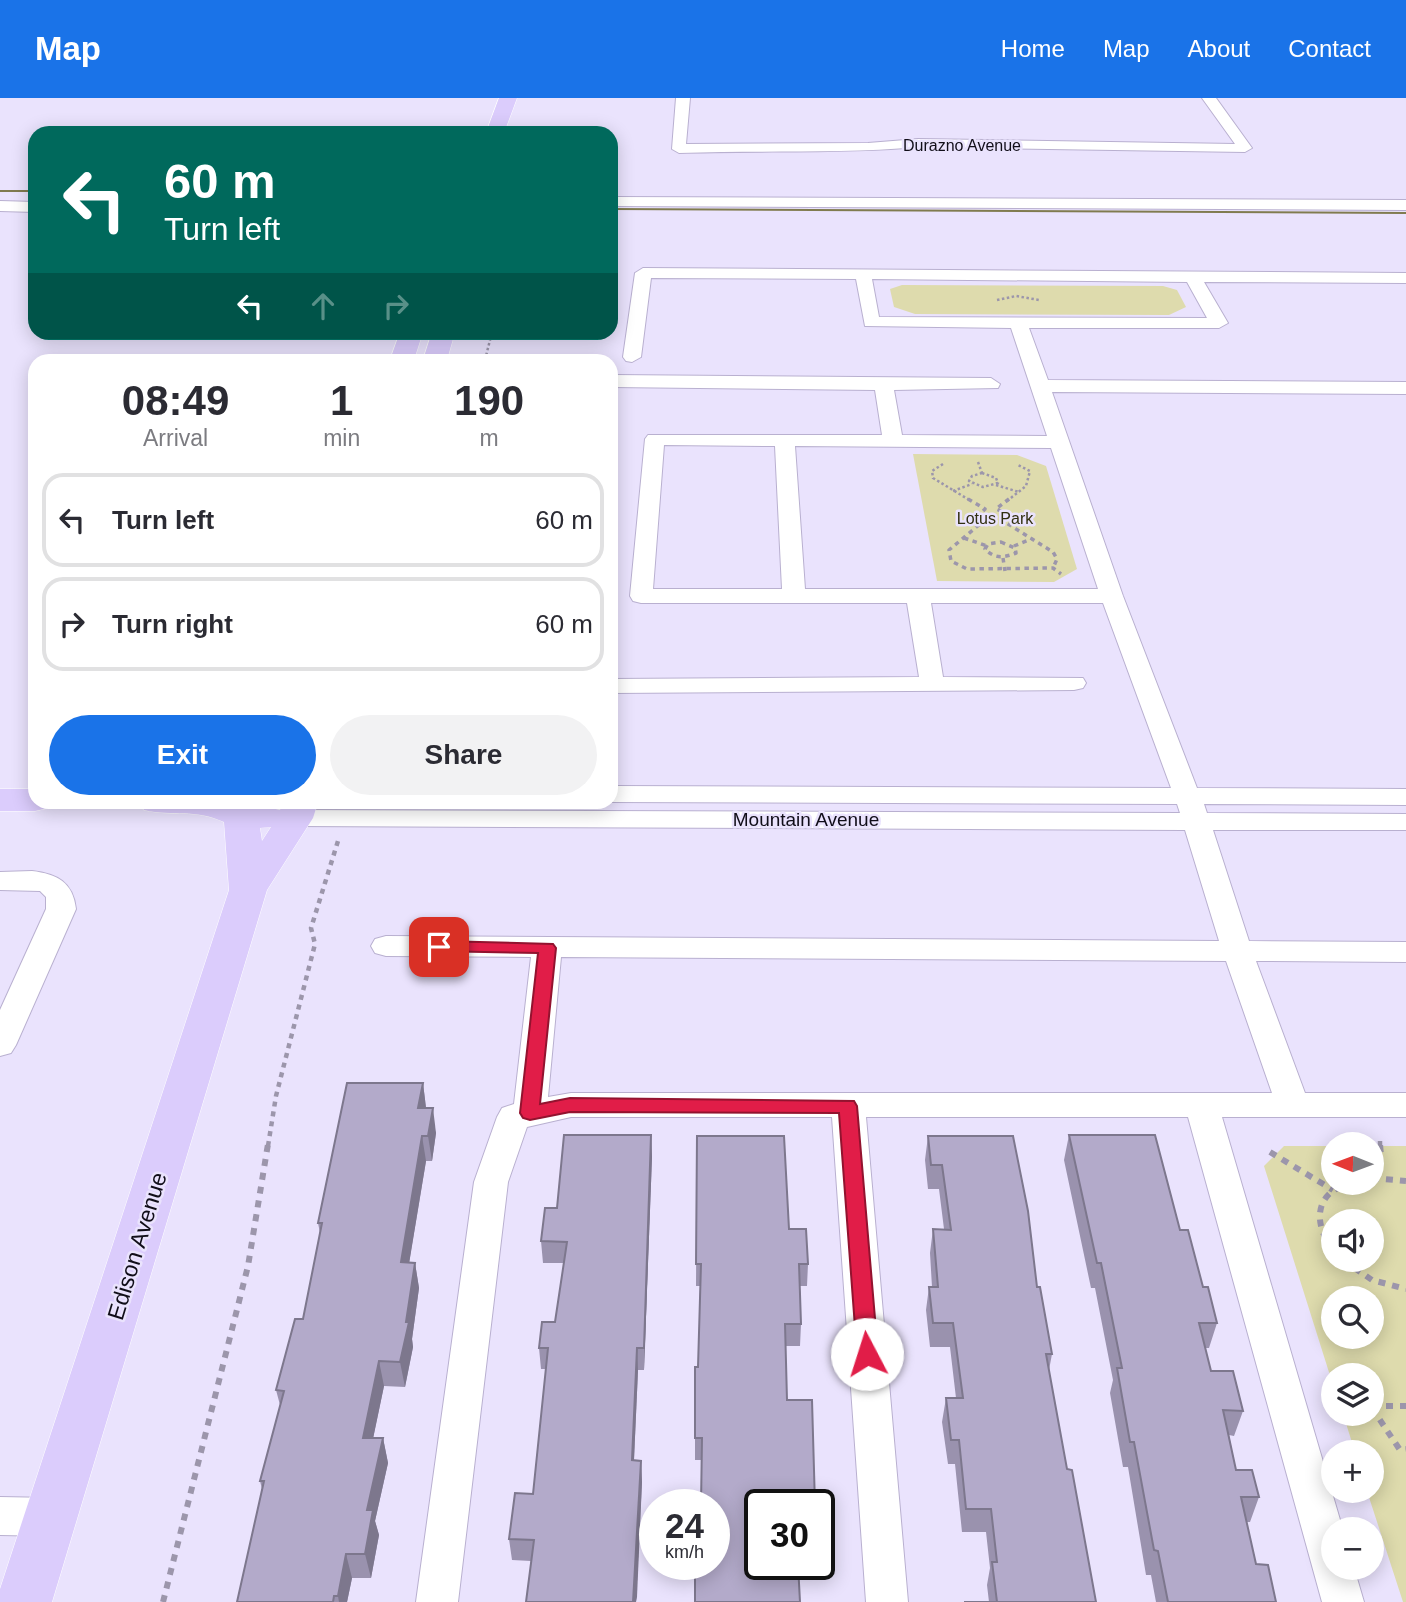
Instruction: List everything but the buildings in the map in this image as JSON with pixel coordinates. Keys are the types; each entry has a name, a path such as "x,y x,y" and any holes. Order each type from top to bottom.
{"main road":[{"path":"498,126 508,98"},
{"path":"0,800 28,800"},
{"name":"Edison Avenue","path":"228,809 248,890"},
{"name":"Edison Avenue","path":"24,1602 26,1517 248,890 297,810"}],"street":[{"name":"Durazno Avenue","path":"683,98 679,149 918,143 1245,148 1209,98"},
{"path":"618,201 1406,205"},
{"path":"0,206 28,206"},
{"path":"618,215 1406,219"},
{"path":"632,357 643,273 1406,278"},
{"path":"863,274 871,322 1219,323 1192,276"},
{"path":"1019,324 1112,596 1192,808 1237,951 1293,1105"},
{"path":"618,381 991,384"},
{"path":"884,384 893,441"},
{"path":"1040,386 1406,388"},
{"path":"1059,442 655,439 641,596 1112,596"},
{"path":"785,440 794,596"},
{"path":"918,597 932,684"},
{"path":"618,686 1074,683"},
{"name":"Mountain Avenue","path":"618,794 1192,808 1406,822"},
{"name":"Mountain Avenue","path":"297,810 1192,808 1406,797"},
{"path":"0,881 38,881 55,886 62,894 61,909 0,1045"},
{"path":"386,946 1406,952"},
{"path":"530,1113 547,948"},
{"path":"437,1602 491,1182 513,1117 570,1105 1406,1105"},
{"path":"848,1106 887,1602"},
{"path":"1202,1107 1343,1602"}],"path":[{"path":"972,462 978,462 982,473"},
{"path":"952,463 939,465 932,471 933,478 985,509 1001,511 1003,517 1000,519"},
{"path":"996,509 1026,486 1030,471 1022,465 1013,464"},
{"path":"972,484 969,481 972,475 982,473 996,478 996,485"},
{"path":"952,491 972,484 986,487 996,485 1019,492"},
{"path":"985,509 979,515 986,519 1000,519 1053,552 1057,559 1053,568"},
{"path":"986,519 949,550 951,561 967,569 1005,571 1053,568 1064,576"},
{"path":"963,538 987,546 1001,542 1014,546 1032,539"},
{"path":"987,546 985,549 991,555 1003,558 1016,553 1014,546"},
{"path":"1003,558 1005,571"},
{"path":"163,1602 248,1266 276,1096 315,944 312,928 338,838"},
{"path":"1270,1152 1321,1183"},
{"path":"1384,1179 1406,1181"},
{"path":"1321,1229 1318,1224 1322,1203 1329,1195"},
{"path":"1356,1272 1394,1289 1406,1289"},
{"path":"1384,1407 1406,1406"},
{"path":"1384,1425 1400,1450 1406,1449"}],"green space":[{"path":"902,285 1163,286 1177,290 1186,307 1169,315 915,314 894,307 890,289"},
{"name":"Lotus Park","path":"913,454 1017,455 1046,466 1077,569 1054,582 937,581"},
{"path":"1284,1146 1321,1146 1321,1195 1384,1195 1384,1146 1406,1146 1406,1602 1403,1602 1384,1543 1384,1517 1375,1517 1371,1503 1384,1503 1384,1440 1351,1440 1347,1426 1384,1426 1384,1363 1326,1363 1322,1349 1384,1349 1384,1286 1321,1286 1321,1347 1264,1166"}],"waterway":[{"path":"0,191 28,191"},
{"path":"618,209 1406,213"}],"route":[{"path":"439,947 547,948 530,1113 570,1105 848,1106 867,1354"}]}
